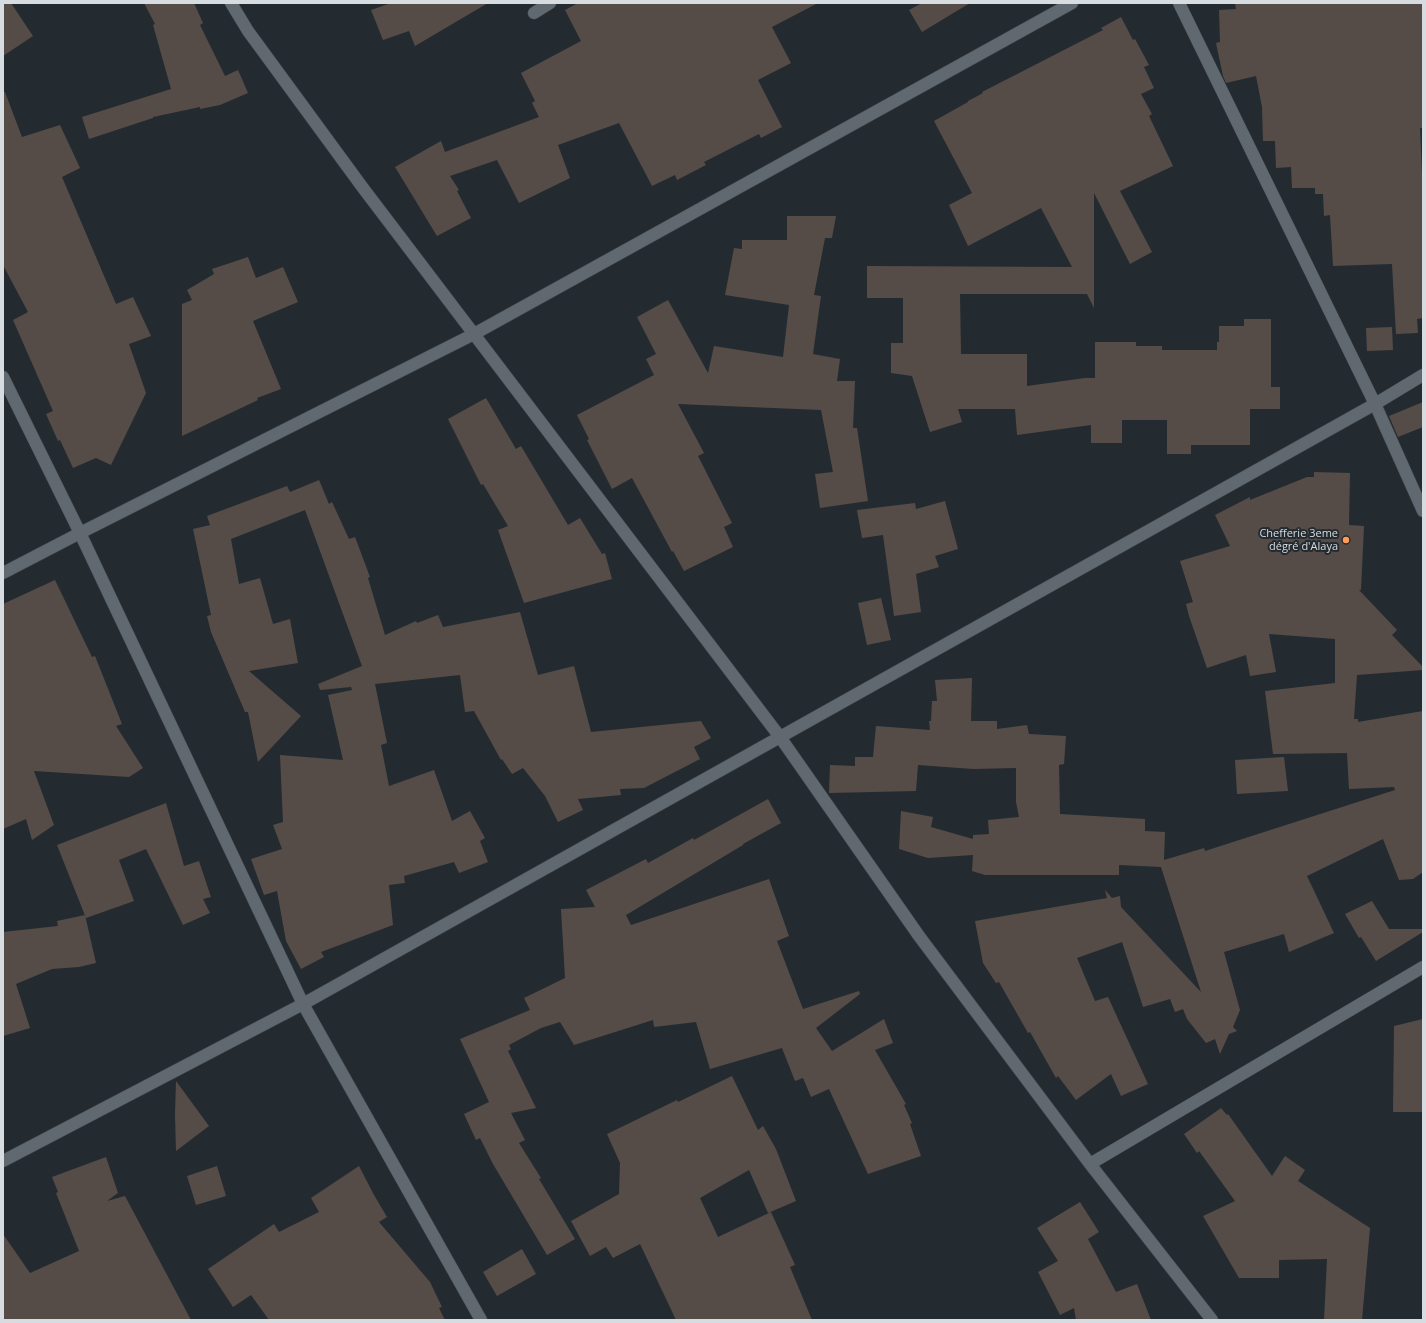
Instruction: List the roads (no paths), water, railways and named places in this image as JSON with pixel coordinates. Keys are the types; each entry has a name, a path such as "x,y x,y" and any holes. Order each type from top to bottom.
{"street":[{"path":"230,3 248,31 363,188 780,737 919,936 1090,1164 1212,1320"},
{"path":"534,13 550,3"},
{"path":"3,573 474,334 1072,3"},
{"path":"1179,3 1375,404 1423,511"},
{"path":"3,1161 303,1004 1375,404 1423,375"},
{"path":"3,377 80,533 303,1004 481,1320"},
{"path":"1090,1164 1423,967"}],"place":[{"name":"Chefferie 3eme dégré d'Alaya","path":"1346,540"}]}
